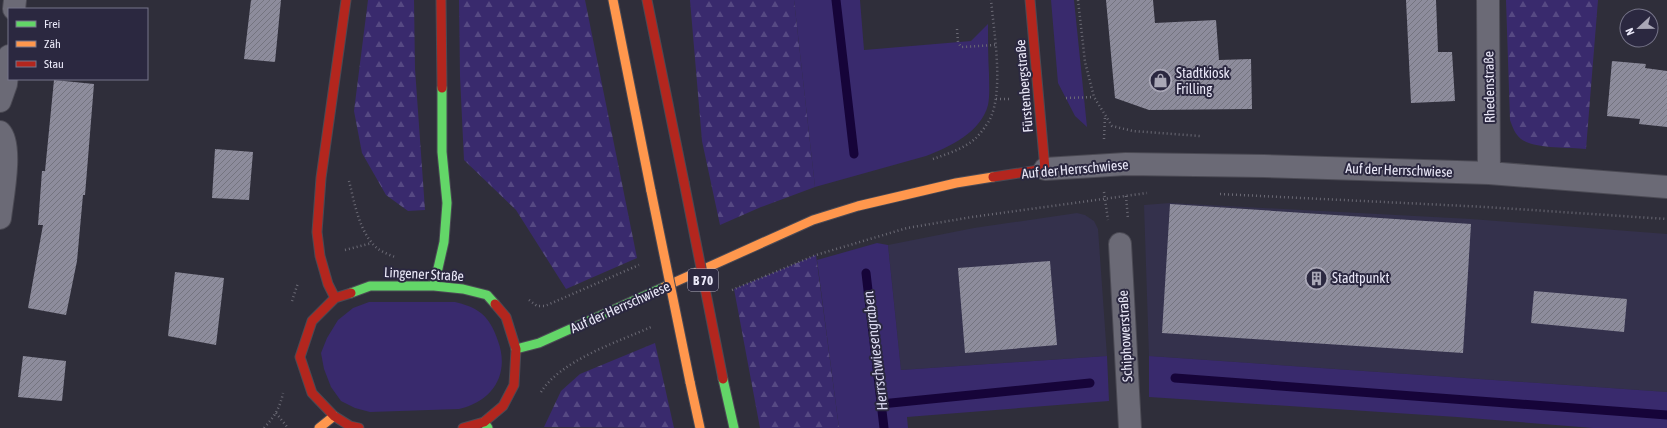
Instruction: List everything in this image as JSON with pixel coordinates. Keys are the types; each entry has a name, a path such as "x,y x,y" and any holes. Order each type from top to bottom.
{"main road":[{"path":"336,298 328,284 320,256 317,232 321,178 346,0"},
{"path":"434,286 438,262 444,242 447,203 442,152 441,0"},
{"name":"B 70","path":"613,0 700,428"},
{"name":"B 70","path":"647,0 734,428"},
{"name":"Fürstenbergstraße","path":"1030,0 1045,170"},
{"name":"Auf der Herrschwiese","path":"516,349 539,343 813,220 871,203 956,183 1045,170"},
{"name":"Lingener Straße","path":"359,428 350,426 334,416 312,393 300,357 312,322 336,298 370,286 434,286 463,288 487,294 506,317 516,349 514,385 503,406 486,425 463,428"},
{"path":"319,428 334,416"}],"street":[{"name":"Rhedenstraße","path":"1488,0 1489,173"},
{"path":"0,101 6,84 8,65"},
{"path":"0,132 3,135 7,154 0,218"},
{"name":"Auf der Herrschwiese","path":"1045,170 1126,164 1264,166 1489,173 1667,187"},
{"name":"Schiphowerstraße","path":"1120,244 1130,428"}],"path":[{"path":"928,160 956,150 974,139 990,120 996,99 995,45 991,0"},
{"path":"1078,0 1085,62 1094,97"},
{"path":"957,28 958,42 961,47 995,45"},
{"path":"348,179 364,230 372,243 380,250 395,257 438,262"},
{"path":"727,293 816,255 907,228 972,217 1149,193"},
{"path":"1212,194 1486,207 1667,219"},
{"path":"526,298 537,306 545,306 645,263"},
{"path":"537,398 545,385 571,364 652,327"},
{"path":"264,428 276,413 281,403 284,387"},
{"path":"276,413 288,428"}],"shaded area":[{"path":"1170,203 1471,219 1667,234 1667,392 1149,356 1144,205"},
{"path":"1077,213 1085,215 1094,221 1098,229 1107,356 901,370 888,245 974,228"}],"green space":[{"path":"368,0 414,0 415,69 425,210 408,211 386,195 362,153 354,111"},
{"path":"459,0 585,0 637,258 566,289 516,210 464,160 460,76"},
{"path":"690,0 794,0 815,187 761,207 720,225 702,141"},
{"path":"794,0 860,0 864,50 971,41 988,24 988,105 979,123 972,131 954,143 926,156 815,187"},
{"path":"1051,0 1074,0 1087,127 1075,116 1058,83"},
{"path":"1506,0 1598,0 1586,149 1552,147 1534,144 1521,139 1514,131 1510,120"},
{"path":"877,243 888,245 901,370 1107,356 1109,401 907,417 908,428 839,428 817,260"},
{"path":"816,255 839,428 760,428 734,289"},
{"path":"369,302 455,302 475,309 488,320 498,341 502,364 500,375 496,384 481,400 459,409 370,412 355,408 341,401 331,387 324,369 321,353 327,338 338,320 353,308"},
{"path":"655,343 674,428 544,427 561,391 580,374"},
{"path":"1149,356 1667,392 1667,428 1593,428 1457,417 1149,397"}],"building":[{"path":"251,0 281,0 275,62 244,59"},
{"path":"1106,0 1153,0 1155,23 1216,20 1219,60 1251,59 1252,109 1149,110 1115,98"},
{"path":"1406,0 1436,0 1438,52 1452,52 1455,101 1411,103"},
{"path":"1612,61 1646,64 1645,68 1667,71 1667,127 1639,124 1640,119 1607,116"},
{"path":"54,80 94,84 85,195 83,195 77,261 66,315 28,308 43,225 38,225 42,171 45,171"},
{"path":"215,149 253,152 249,200 212,198"},
{"name":"Stadtpunkt","path":"1170,204 1471,224 1463,353 1162,333"},
{"path":"1050,261 1057,345 965,353 958,268"},
{"path":"175,272 224,278 216,345 168,336"},
{"path":"1534,291 1627,299 1624,332 1531,323"},
{"path":"23,356 66,361 62,401 18,397"}],"waterway":[{"path":"836,0 854,154"},
{"name":"Herrschwiesengraben","path":"866,273 884,428"},
{"path":"1175,378 1667,415"},
{"path":"881,404 1090,383"}],"traffic: fast":[{"path":"434,286 444,242 447,203 442,152 442,88"},
{"path":"351,293 370,286 434,286 463,289 487,295 495,304"},
{"path":"516,349 539,343 664,287"},
{"path":"723,379 734,428"},
{"path":"484,422 488,428"}],"traffic: slow":[{"path":"613,0 651,191"},
{"path":"664,287 813,220 858,206 956,183 993,177"},
{"path":"651,191 690,382"},
{"path":"690,382 700,428"},
{"path":"319,428 334,416"}],"traffic: jam":[{"path":"335,298 328,284 320,256 317,232 321,178 346,0"},
{"path":"441,0 442,88"},
{"path":"647,0 684,182"},
{"path":"993,177 1045,169 1030,0"},
{"path":"684,182 723,379"},
{"path":"351,293 335,298 312,321 300,357 312,393 334,416 350,426 359,428"},
{"path":"463,428 484,422 503,406 514,385 516,349 506,317 495,304"}],"place":[{"name":"Stadtkiosk Frilling","path":"1161,81"},
{"name":"Stadtpunkt","path":"1317,278"}]}
